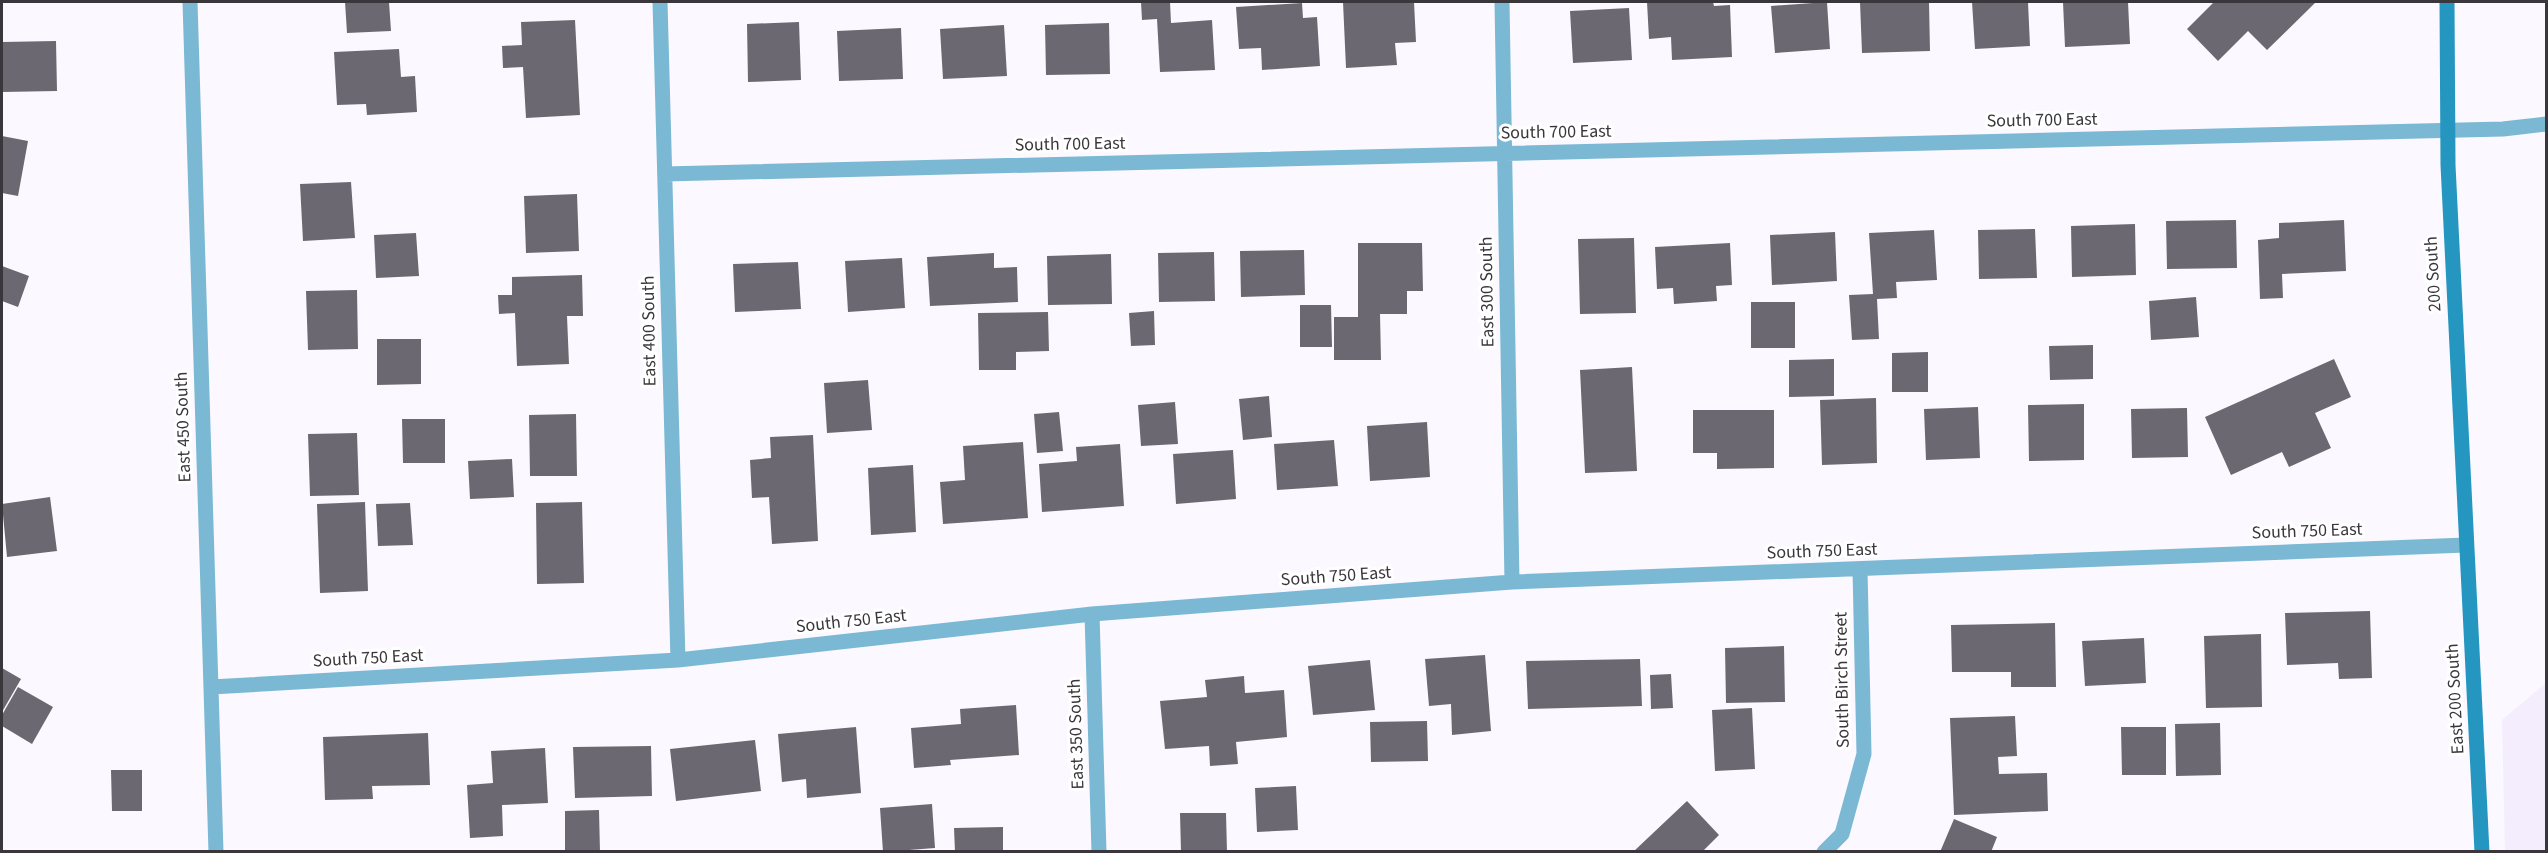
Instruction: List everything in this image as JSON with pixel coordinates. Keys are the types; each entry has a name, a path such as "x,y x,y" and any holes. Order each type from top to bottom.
{"street":[{"name":"East 450 South","path":"189,2 216,852"},
{"name":"East 400 South","path":"660,2 678,660"},
{"name":"East 300 South","path":"1502,2 1512,582"},
{"name":"200 South","path":"2447,2 2448,177 2466,545"},
{"name":"South 700 East","path":"665,174 2449,130 2516,128 2547,124"},
{"name":"South 750 East","path":"211,687 678,660 1092,614 1512,582 2466,545"},
{"name":"East 200 South","path":"2466,545 2482,852"},
{"name":"South Birch Street","path":"1824,852 1842,834 1864,754 1860,569"},
{"name":"East 350 South","path":"1092,614 1099,852"}],"shaded area":[{"path":"2546,683 2546,851 2505,851 2502,720"}],"building":[{"path":"345,2 389,2 391,31 347,33"},
{"path":"1141,2 1170,2 1171,23 1212,20 1215,70 1160,72 1157,19 1142,20"},
{"path":"1343,2 1414,2 1416,42 1395,43 1397,65 1346,68"},
{"path":"1647,2 1713,2 1714,6 1730,5 1732,57 1672,60 1671,37 1649,39"},
{"path":"1827,2 1830,49 1775,53 1771,6"},
{"path":"1860,2 1929,2 1930,51 1862,53"},
{"path":"1972,2 2028,2 2030,46 1975,49"},
{"path":"2063,2 2128,2 2130,44 2065,47"},
{"path":"2214,2 2316,2 2267,50 2248,31 2218,61 2187,29"},
{"path":"1302,3 1303,18 1317,17 1320,66 1262,70 1261,48 1239,49 1236,7"},
{"path":"1629,8 1632,60 1573,63 1570,11"},
{"path":"575,20 580,115 526,118 523,67 503,68 502,46 522,45 521,22"},
{"path":"799,22 801,80 748,82 747,24"},
{"path":"1109,23 1110,74 1046,75 1045,25"},
{"path":"1004,25 1007,76 943,79 940,29"},
{"path":"901,28 903,79 839,81 837,31"},
{"path":"56,41 57,91 3,92 2,42"},
{"path":"399,49 401,77 415,76 417,112 367,115 366,104 337,105 334,52"},
{"path":"2,136 28,141 18,196 2,193"},
{"path":"351,182 355,238 303,241 300,184"},
{"path":"577,194 579,251 526,253 524,196"},
{"path":"2236,220 2237,268 2167,269 2166,221"},
{"path":"2344,220 2346,271 2282,274 2283,298 2260,299 2258,240 2279,238 2279,223"},
{"path":"2135,224 2136,275 2072,277 2071,226"},
{"path":"2035,229 2037,278 1979,279 1978,230"},
{"path":"1934,230 1937,280 1896,282 1897,298 1877,299 1879,339 1852,340 1849,295 1873,294 1869,233"},
{"path":"1835,232 1837,281 1772,285 1770,235"},
{"path":"416,233 419,276 376,278 374,235"},
{"path":"1634,238 1636,313 1580,314 1578,239"},
{"path":"1358,243 1422,243 1423,291 1407,291 1407,314 1380,314 1381,360 1334,360 1334,317 1358,317"},
{"path":"1730,243 1732,285 1716,286 1717,301 1674,304 1673,288 1657,289 1655,247"},
{"path":"1304,250 1305,295 1241,297 1240,251"},
{"path":"1214,252 1215,301 1159,302 1158,253"},
{"path":"994,253 994,268 1017,267 1018,302 930,306 927,257"},
{"path":"1111,254 1112,304 1048,305 1047,256"},
{"path":"902,258 905,308 848,312 845,261"},
{"path":"798,262 801,309 735,312 733,264"},
{"path":"2,266 29,276 18,307 2,301"},
{"path":"582,275 583,316 567,316 569,364 517,366 515,313 499,314 498,295 512,295 512,277"},
{"path":"357,290 358,349 308,350 306,291"},
{"path":"2196,297 2199,337 2151,340 2149,301"},
{"path":"1751,302 1795,302 1795,348 1751,348"},
{"path":"1300,305 1331,305 1332,347 1300,347"},
{"path":"1154,311 1155,345 1131,346 1129,313"},
{"path":"1048,312 1049,351 1016,352 1016,370 979,370 978,313"},
{"path":"377,339 421,339 421,384 377,385"},
{"path":"2093,345 2093,379 2050,380 2049,346"},
{"path":"1928,352 1928,392 1892,392 1892,353"},
{"path":"1834,359 1834,396 1789,397 1789,360"},
{"path":"2334,359 2351,397 2315,413 2331,448 2289,467 2282,452 2231,475 2205,417"},
{"path":"1632,367 1637,471 1585,473 1580,370"},
{"path":"868,380 872,430 827,433 824,383"},
{"path":"1269,396 1272,437 1243,440 1239,399"},
{"path":"1876,398 1877,463 1822,465 1820,400"},
{"path":"1175,402 1178,444 1141,446 1138,405"},
{"path":"2084,404 2084,460 2029,461 2028,405"},
{"path":"1978,407 1980,458 1926,460 1924,409"},
{"path":"2187,408 2188,457 2132,458 2131,409"},
{"path":"1693,410 1774,410 1774,468 1717,469 1717,453 1693,453"},
{"path":"1059,412 1063,451 1037,453 1034,414"},
{"path":"576,414 577,476 530,476 529,415"},
{"path":"402,419 445,419 445,463 403,463"},
{"path":"1427,422 1430,477 1370,481 1367,426"},
{"path":"357,433 359,495 310,496 308,434"},
{"path":"813,435 818,541 772,544 769,497 752,498 750,460 771,458 770,437"},
{"path":"1334,440 1338,486 1277,490 1274,444"},
{"path":"1023,442 1028,518 943,524 940,482 965,480 963,446"},
{"path":"1120,444 1124,506 1042,512 1039,464 1077,461 1076,447"},
{"path":"1233,450 1236,499 1176,504 1173,454"},
{"path":"512,459 514,497 470,499 468,461"},
{"path":"913,465 916,532 871,535 868,468"},
{"path":"50,497 57,551 7,557 2,504"},
{"path":"365,502 368,591 320,593 317,504"},
{"path":"582,502 584,583 537,584 536,503"},
{"path":"410,503 413,545 378,546 376,504"},
{"path":"2370,611 2372,678 2339,679 2338,663 2287,665 2285,613"},
{"path":"2055,623 2056,687 2011,687 2011,672 1952,672 1951,625"},
{"path":"2261,634 2262,707 2206,708 2204,636"},
{"path":"2144,638 2146,683 2085,686 2082,641"},
{"path":"1784,646 1785,702 1726,703 1725,648"},
{"path":"1485,655 1491,731 1452,735 1451,704 1429,706 1425,659"},
{"path":"1640,659 1642,706 1528,709 1526,661"},
{"path":"1370,660 1375,710 1313,715 1308,666"},
{"path":"2,668 21,679 2,712"},
{"path":"1671,674 1673,708 1651,709 1650,675"},
{"path":"1244,676 1245,693 1284,690 1287,737 1236,742 1238,764 1210,766 1209,746 1165,749 1160,701 1207,697 1205,680"},
{"path":"18,687 53,707 32,744 2,726 2,715"},
{"path":"1016,705 1019,755 950,760 951,765 914,768 911,728 961,724 960,709"},
{"path":"1752,708 1755,769 1715,771 1712,710"},
{"path":"2015,716 2017,756 1998,757 1999,774 2047,773 2048,811 1954,815 1950,718"},
{"path":"1427,721 1428,761 1371,762 1370,722"},
{"path":"2220,723 2221,775 2176,776 2175,724"},
{"path":"856,727 861,793 807,798 806,779 782,782 778,734"},
{"path":"2121,727 2166,727 2166,775 2122,775"},
{"path":"428,733 430,785 372,786 373,799 325,800 323,737"},
{"path":"755,740 761,791 676,801 670,749"},
{"path":"651,746 652,796 575,798 573,747"},
{"path":"545,748 548,803 502,805 503,836 470,838 467,785 493,783 491,751"},
{"path":"111,770 142,770 142,811 112,811"},
{"path":"1296,786 1298,830 1257,832 1255,788"},
{"path":"1687,801 1719,835 1702,852 1633,852"},
{"path":"932,804 935,848 883,852 880,808"},
{"path":"599,810 600,852 565,852 565,811"},
{"path":"1180,813 1226,813 1227,852 1181,852"},
{"path":"1954,819 1997,837 1991,852 1940,852"},
{"path":"1003,827 1003,852 955,852 954,828"}]}
